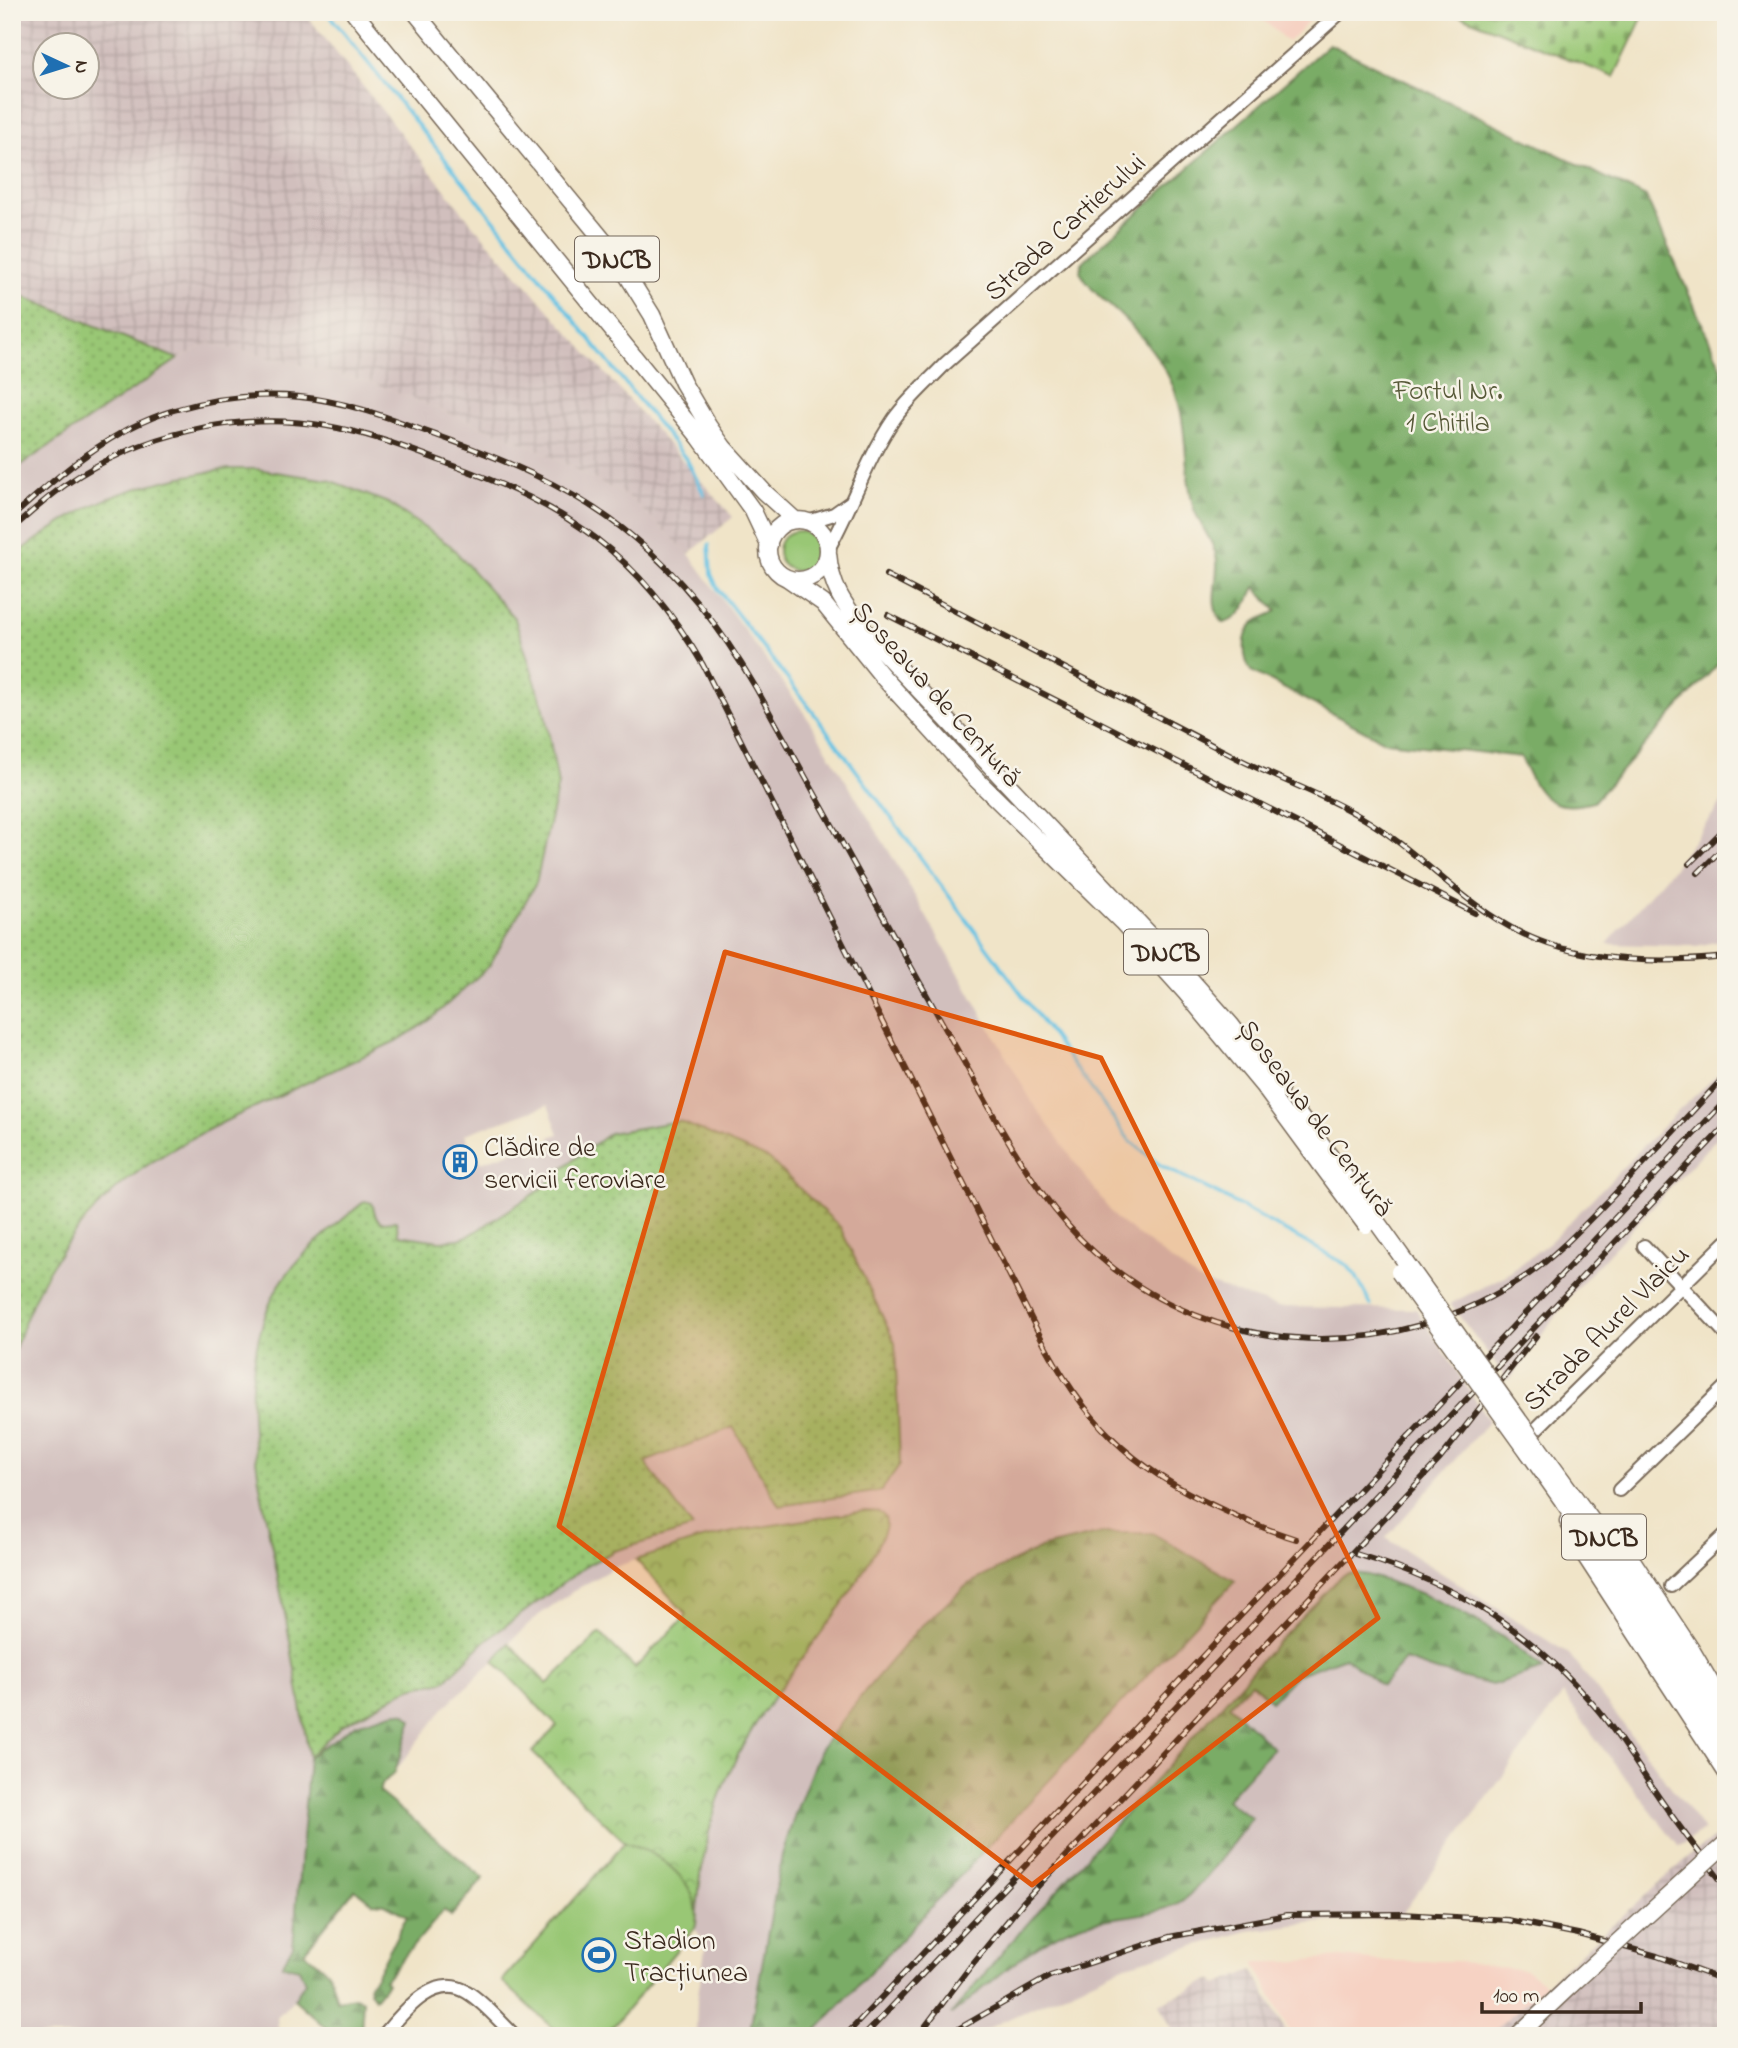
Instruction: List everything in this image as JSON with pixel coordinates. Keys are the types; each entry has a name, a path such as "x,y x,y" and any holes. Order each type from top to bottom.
{"main road":[{"name":"Șoseaua de Centură","path":"354,12 700,438 753,511 769,545 770,559 774,567 823,603 882,676 975,778 1122,922 1177,983 1324,1159"},
{"name":"Șoseaua de Centură","path":"415,12 612,251 652,315 682,383 709,427 764,492 801,521 819,528 824,536 831,576 837,592 871,639 1119,901 1231,1025 1528,1449 1561,1488 1601,1555 1726,1730"},
{"path":"769,545 775,531 781,526 801,521"},
{"path":"787,578 805,579 814,575 821,569 828,551"},
{"path":"1561,1488 1599,1517 1618,1540 1692,1651 1726,1709"},
{"path":"1561,1488 1582,1551 1726,1772"},
{"name":"Șoseaua de Centură","path":"1658,1635 1726,1753"},
{"path":"1517,2036 1725,1843"}],"street":[{"name":"Strada Cartierului","path":"828,551 894,418 945,364 1341,12"},
{"path":"801,521 834,514 851,501"},
{"name":"Strada Aurel Vlaicu","path":"1528,1449 1681,1285 1726,1242"},
{"path":"1644,1246 1726,1334"},
{"path":"1619,1490 1726,1386"},
{"path":"1671,1586 1726,1534"},
{"path":"383,2036 410,2005 426,1993 457,1989 472,1997 515,2036"}],"highlighted area":[{"path":"725,952 1101,1058 1378,1618 1032,1885 559,1526"}],"shaded area":[{"path":"12,12 304,12 473,225 733,517 689,554 631,499 533,447 370,382 209,343 178,359 12,292"},
{"path":"1254,12 1317,12 1288,42"},
{"path":"209,343 370,382 533,447 631,499 689,554 803,711 893,858 1034,1105 1115,1218 1199,1281 1278,1307 1416,1309 1489,1421 1386,1538 1569,1654 1704,1830 1679,1846 1563,1694 1399,1918 1308,1923 1247,1931 1126,1965 971,2036 696,2036 697,2001 706,1944 695,1929 605,2036 562,2036 502,1981 625,1842 532,1752 557,1726 494,1661 444,1708 390,1778 382,1782 379,1788 380,1793 484,1878 451,1916 444,1910 384,1980 387,1983 375,1998 369,1984 376,1976 406,1916 385,1904 373,1903 356,1889 304,1952 329,1973 337,2000 354,1997 363,2000 362,2031 359,2036 335,2036 294,1999 277,2017 279,2036 12,2036 12,1356 33,1301 63,1248 107,1197 131,1176 184,1141 400,1039 430,1019 489,967 388,503 329,480 256,469 191,474 76,514 12,557 12,471 178,359","holes":["548,1105 559,1134 550,1137 554,1148 537,1155 532,1145 481,1162 477,1152 472,1153 465,1134","611,1133 900,1464 881,1491 780,1506 733,1427 645,1462 692,1528 614,1551 586,1566 485,1641 445,1681 410,1688 342,1725 309,1756 253,1448 250,1401 253,1370 259,1339 272,1299 284,1278 300,1260 365,1201 372,1203 376,1217 382,1222 395,1221 399,1235 430,1240 459,1239 481,1229 540,1190 564,1167","635,1560 687,1615 635,1668 600,1633 547,1684 509,1643 539,1615 613,1568"]},
{"path":"1726,796 1726,940 1696,946 1607,944 1675,866"},
{"path":"1726,1067 1726,1128 1572,1293 1509,1381 1450,1304 1508,1274 1551,1241 1674,1115"},
{"path":"1726,1830 1726,2036 1488,2036 1692,1854"},
{"path":"1341,1957 1381,1961 1454,1961 1527,1970 1546,1985 1488,2036 1292,2036 1254,1962"},
{"path":"1253,1970 1289,2036 1176,2036 1159,2004 1213,1979 1217,1985"}],"green space":[{"path":"1451,12 1645,12 1614,77"},
{"name":"Fortul Nr. 1 Chitila","path":"1329,44 1646,197 1726,378 1726,655 1593,802 1565,805 1546,798 1533,782 1521,757 1386,742 1251,671 1245,654 1246,634 1255,622 1277,611 1255,587 1244,609 1236,617 1224,623 1219,617 1214,595 1216,556 1194,509 1178,398 1150,347 1093,290 1080,272 1082,263 1092,253"},
{"path":"12,292 178,359 12,471"},
{"path":"229,469 256,469 329,480 388,503 451,546 515,619 544,709 558,784 536,883 489,966 430,1020 400,1039 202,1133 142,1169 115,1190 66,1243 31,1306 12,1356 12,557 67,520 110,497 190,475"},
{"path":"798,531 812,537 818,551 812,565 798,571 784,565 778,551 784,537"},
{"path":"679,1121 769,1159 840,1227 895,1343 900,1464 881,1491 779,1506 733,1427 645,1462 693,1528 614,1551 586,1566 485,1641 445,1681 410,1688 342,1725 309,1757 254,1439 253,1369 259,1335 278,1287 312,1246 365,1201 372,1203 376,1217 381,1222 396,1221 399,1235 440,1241 459,1239 470,1235 540,1190 564,1167 610,1133"},
{"path":"865,1511 878,1512 884,1516 884,1533 840,1607 762,1714 730,1771 707,1840 697,1911 687,1887 670,1868 649,1852 625,1842 532,1752 557,1726 494,1661 509,1643 547,1684 600,1633 635,1668 687,1615 636,1560 697,1540 747,1529"},
{"path":"1102,1533 1152,1533 1235,1581 811,2036 749,2036 782,1855 820,1750 865,1691 918,1629 968,1584 1043,1547"},
{"path":"1364,1574 1390,1582 1451,1607 1508,1641 1543,1669 1492,1685 1405,1660 1382,1686 1345,1657 1296,1675 1271,1701 1251,1683 1229,1705 1273,1748 1226,1800 1252,1818 1197,1887 1187,1897 1168,1908 1090,1922 1063,1932 1029,1952 951,2015 1006,1948 1274,1646 1342,1575"},
{"path":"396,1712 405,1713 412,1720 395,1772 382,1783 380,1793 484,1878 451,1916 444,1910 384,1980 387,1983 375,1998 369,1984 376,1976 407,1916 385,1904 373,1903 355,1889 304,1952 329,1973 337,2000 354,1997 363,2000 359,2036 335,2036 294,1999 305,1982 299,1969 282,1965 293,1946 309,1757 356,1724"},
{"name":"Stadion Tracțiunea","path":"625,1842 665,1863 687,1885 697,1913 695,1928 605,2036 562,2036 502,1981"}],"waterway":[{"path":"327,12 687,460 704,494"},
{"path":"709,545 711,574 718,589 816,716 1130,1141 1160,1165 1347,1265 1371,1305"}],"railway":[{"path":"12,517 87,454 128,429 189,406 268,396 331,402 407,424 506,462 585,502 633,537 670,571 702,607 743,667 999,1125 1042,1192 1066,1223 1094,1252 1143,1289 1195,1315 1250,1332 1307,1339 1365,1336 1422,1325 1477,1304 1529,1274 1561,1248 1726,1075"},
{"path":"12,529 65,485 125,452 191,430 225,424 293,422 327,426 374,437 491,480 564,517 596,539 626,564 653,593 679,626 703,665 1037,1330 1072,1390 1111,1438 1159,1476 1230,1513 1296,1539"},
{"path":"886,575 1237,758 1361,817 1385,832 1474,903 1521,933 1569,950 1614,958 1659,961 1726,957"},
{"path":"888,615 1475,913"},
{"path":"1689,864 1726,827"},
{"path":"1698,873 1726,845"},
{"path":"845,2036 1726,1100"},
{"path":"864,2036 1726,1125"},
{"path":"918,2036 1024,1901 1440,1459 1536,1336"},
{"path":"1356,1554 1392,1566 1459,1595 1518,1633 1546,1656 1607,1721 1672,1816 1726,1887"},
{"path":"946,2036 1050,1976 1169,1937 1287,1915 1402,1914 1508,1920 1578,1934 1657,1956 1726,1981"}],"place":[{"name":"Clădire de servicii feroviare","path":"460,1162"},
{"name":"Stadion Tracțiunea","path":"599,1955"}]}
